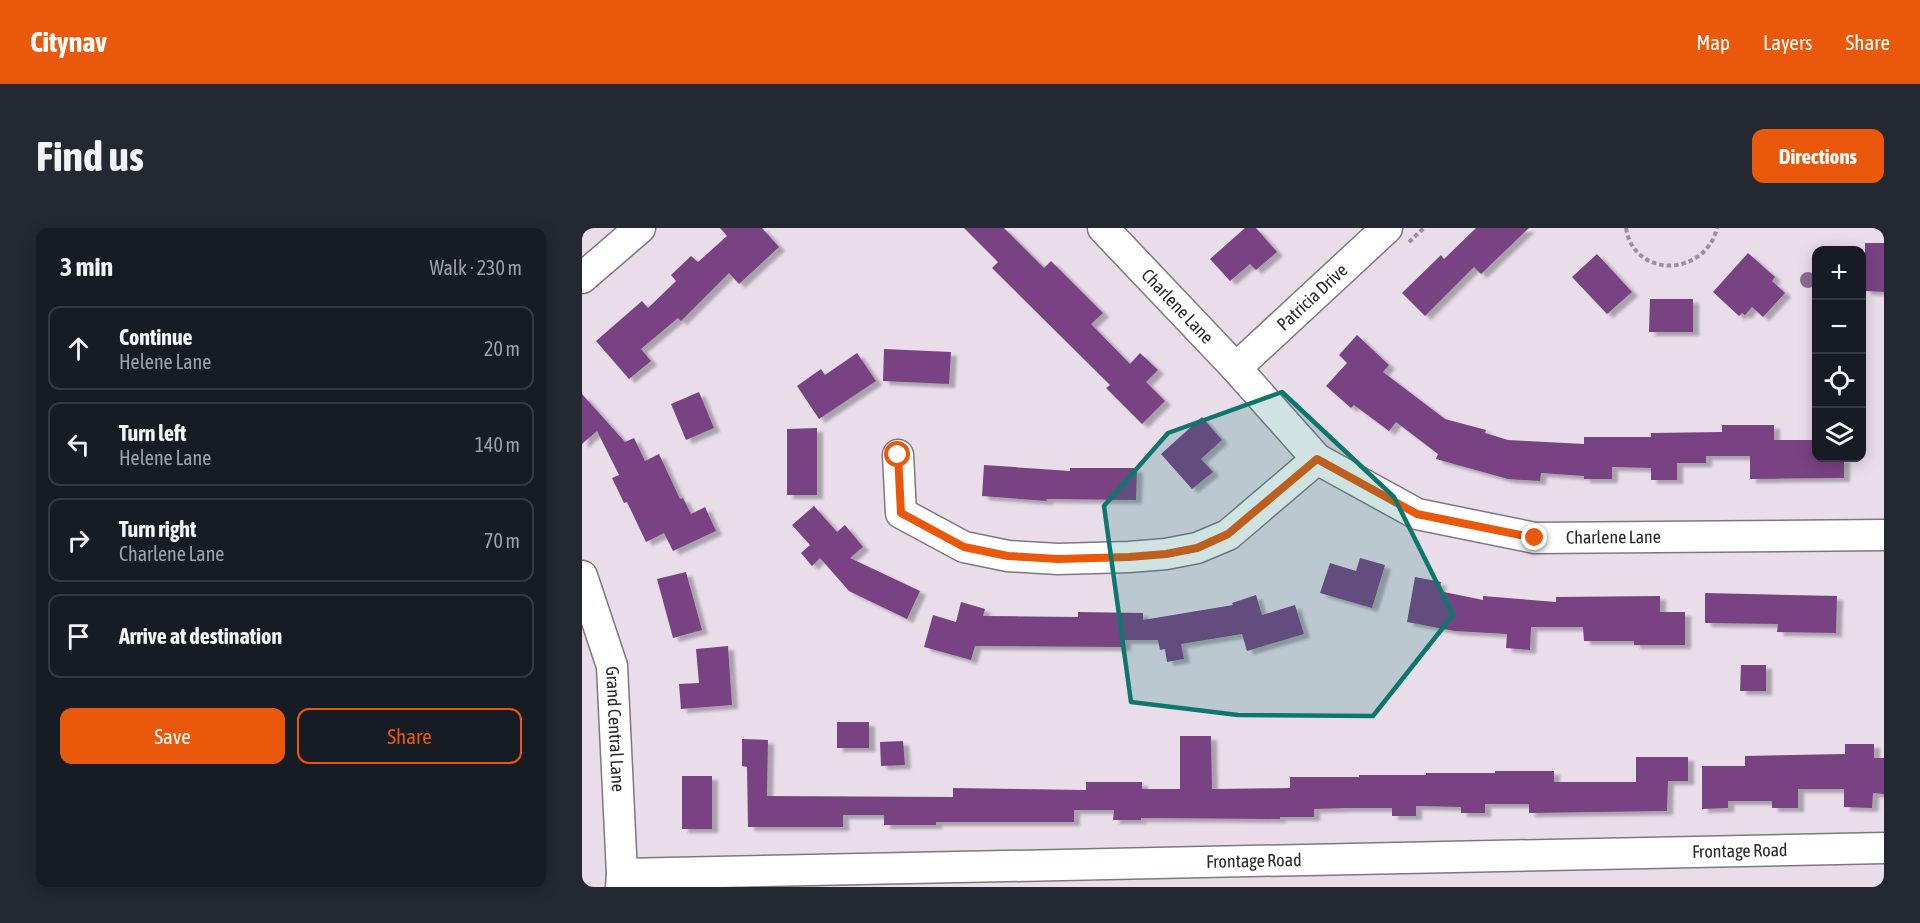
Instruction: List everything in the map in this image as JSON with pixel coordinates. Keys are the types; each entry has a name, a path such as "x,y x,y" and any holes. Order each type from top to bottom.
{"street":[{"path":"582,278 640,228"},
{"name":"Charlene Lane","path":"1103,228 1236,368 1317,459 1417,514 1535,538 1884,536"},
{"name":"Patricia Drive","path":"1236,368 1387,228"},
{"path":"898,455 901,513 964,547 1008,556 1058,559 1129,557 1197,548 1228,534 1317,459"},
{"name":"Grand Central Lane","path":"582,576 612,666 622,881"},
{"name":"Frontage Road","path":"622,881 1884,848"}],"path":[{"path":"1626,228 1634,249 1646,258 1660,265 1677,266 1691,262 1703,254 1712,243 1718,228"}],"highlighted area":[{"path":"1282,392 1394,497 1453,615 1373,716 1238,715 1131,702 1104,506 1168,433"}],"building":[{"path":"720,228 762,228 779,247 739,284 729,273 681,321 678,318 641,349 651,361 629,379 596,341 642,301 648,308 676,281 671,275 691,256 698,262 727,236"},
{"path":"964,228 1004,228 1044,268 1051,261 1103,313 1091,324 1130,364 1140,353 1158,370 1146,382 1165,401 1142,424 1106,388 1110,385 992,268 998,262"},
{"path":"1245,228 1256,228 1277,252 1256,270 1250,264 1230,281 1210,259"},
{"path":"1476,228 1529,228 1481,274 1474,267 1425,316 1402,293 1441,255 1444,259"},
{"path":"1865,243 1884,243 1884,292 1866,291"},
{"path":"1748,253 1775,277 1772,281 1785,293 1763,317 1752,307 1745,315 1742,313 1739,316 1713,292"},
{"path":"1597,254 1632,292 1607,314 1572,277"},
{"path":"1650,299 1693,299 1693,332 1649,332"},
{"path":"1357,335 1389,365 1383,372 1445,419 1486,430 1485,433 1508,440 1584,444 1584,437 1651,437 1651,433 1722,432 1722,425 1774,425 1774,440 1812,440 1812,462 1844,462 1844,478 1750,479 1750,456 1706,456 1706,463 1677,463 1677,480 1651,480 1651,468 1612,467 1612,479 1584,479 1584,476 1541,473 1540,481 1508,479 1436,459 1438,454 1396,422 1389,431 1354,405 1351,408 1326,386 1347,363 1339,355"},
{"path":"884,349 951,352 949,384 883,381"},
{"path":"857,353 876,381 819,419 797,386 821,369 825,375"},
{"path":"699,392 714,428 686,440 671,404"},
{"path":"582,394 625,442 634,438 645,461 659,454 680,499 683,498 691,514 705,507 716,531 673,551 664,533 646,542 627,502 624,503 612,478 619,475 597,431 582,444"},
{"path":"1202,417 1222,440 1201,459 1213,472 1192,489 1161,454"},
{"path":"817,428 817,495 787,495 787,429"},
{"path":"984,465 1070,471 1070,468 1137,468 1136,500 1047,499 1046,501 982,496"},
{"path":"814,506 837,532 845,525 863,547 850,558 920,591 907,619 849,591 820,558 812,566 801,553 810,545 792,525"},
{"path":"1360,558 1385,565 1372,608 1320,593 1330,563 1356,571"},
{"path":"686,572 702,630 673,638 657,579"},
{"path":"1415,577 1441,582 1439,591 1483,600 1483,596 1556,602 1556,597 1660,596 1660,612 1685,612 1685,645 1634,645 1634,641 1584,641 1583,627 1531,627 1530,650 1506,648 1507,634 1455,631 1407,622"},
{"path":"1705,593 1837,596 1836,633 1777,632 1778,624 1705,623"},
{"path":"1256,595 1262,615 1295,605 1304,634 1247,651 1242,634 1181,644 1184,659 1167,662 1165,649 1160,650 1158,640 1125,640 1125,647 975,646 971,660 924,647 933,615 956,622 961,602 985,609 983,616 1078,617 1078,612 1143,613 1143,620 1233,605 1232,603"},
{"path":"728,646 732,705 681,709 679,684 699,683 696,649"},
{"path":"1741,665 1766,665 1766,691 1740,691"},
{"path":"837,722 869,722 869,748 837,748"},
{"path":"1180,736 1211,736 1212,789 1290,788 1290,777 1359,777 1359,775 1426,775 1426,773 1495,773 1495,771 1554,771 1554,782 1636,782 1636,757 1688,757 1688,781 1668,781 1667,811 1529,813 1529,804 1485,804 1485,813 1461,813 1461,807 1416,806 1416,816 1392,816 1392,808 1348,808 1314,809 1314,817 1280,817 1280,819 1141,818 1141,820 1113,820 1114,810 1074,810 1074,822 936,822 936,825 884,825 884,815 843,815 843,827 748,827 747,767 742,766 742,739 768,740 767,796 953,797 953,788 1086,790 1086,782 1142,782 1142,789 1180,789"},
{"path":"903,741 905,765 881,766 880,742"},
{"path":"1845,744 1874,744 1874,758 1884,758 1884,794 1873,793 1872,808 1844,807 1844,789 1798,789 1798,808 1772,808 1772,801 1728,801 1728,808 1702,809 1702,766 1745,766 1745,756 1845,754"},
{"path":"682,776 712,776 712,829 682,829"}],"route":[{"path":"898,455 901,513 964,547 1008,556 1058,559 1129,557 1166,554 1197,548 1228,534 1317,459 1417,514 1535,538"}]}
